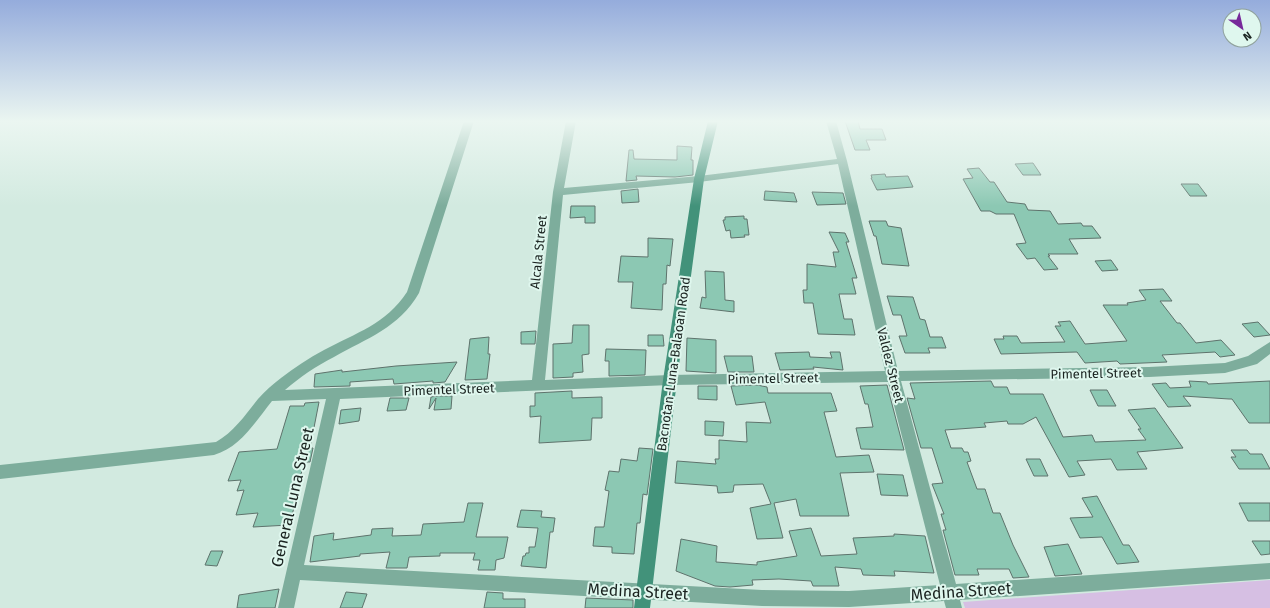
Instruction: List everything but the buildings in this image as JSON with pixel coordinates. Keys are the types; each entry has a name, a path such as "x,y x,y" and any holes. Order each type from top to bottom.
{"main road":[{"name":"Bacnotan-Luna-Balaoan Road","path":"643,600 670,380 699,179 706,149"}],"street":[{"path":"0,472 213,449 232,438 270,396 317,361 382,327 395,317 406,305 413,293 460,149"},
{"name":"Alcala Street","path":"538,386 558,192 566,149"},
{"name":"Valdez Street","path":"839,149 893,376 954,608"},
{"path":"558,192 699,179 842,160"},
{"name":"Pimentel Street","path":"270,396 670,380 1149,372 1225,368 1252,360 1270,347"},
{"name":"General Luna Street","path":"286,608 334,394"},
{"name":"Medina Street","path":"293,572 453,580 643,600 848,599 949,591 1270,571"}],"shaded area":[{"path":"1270,580 1270,608 965,608 963,602"}]}
